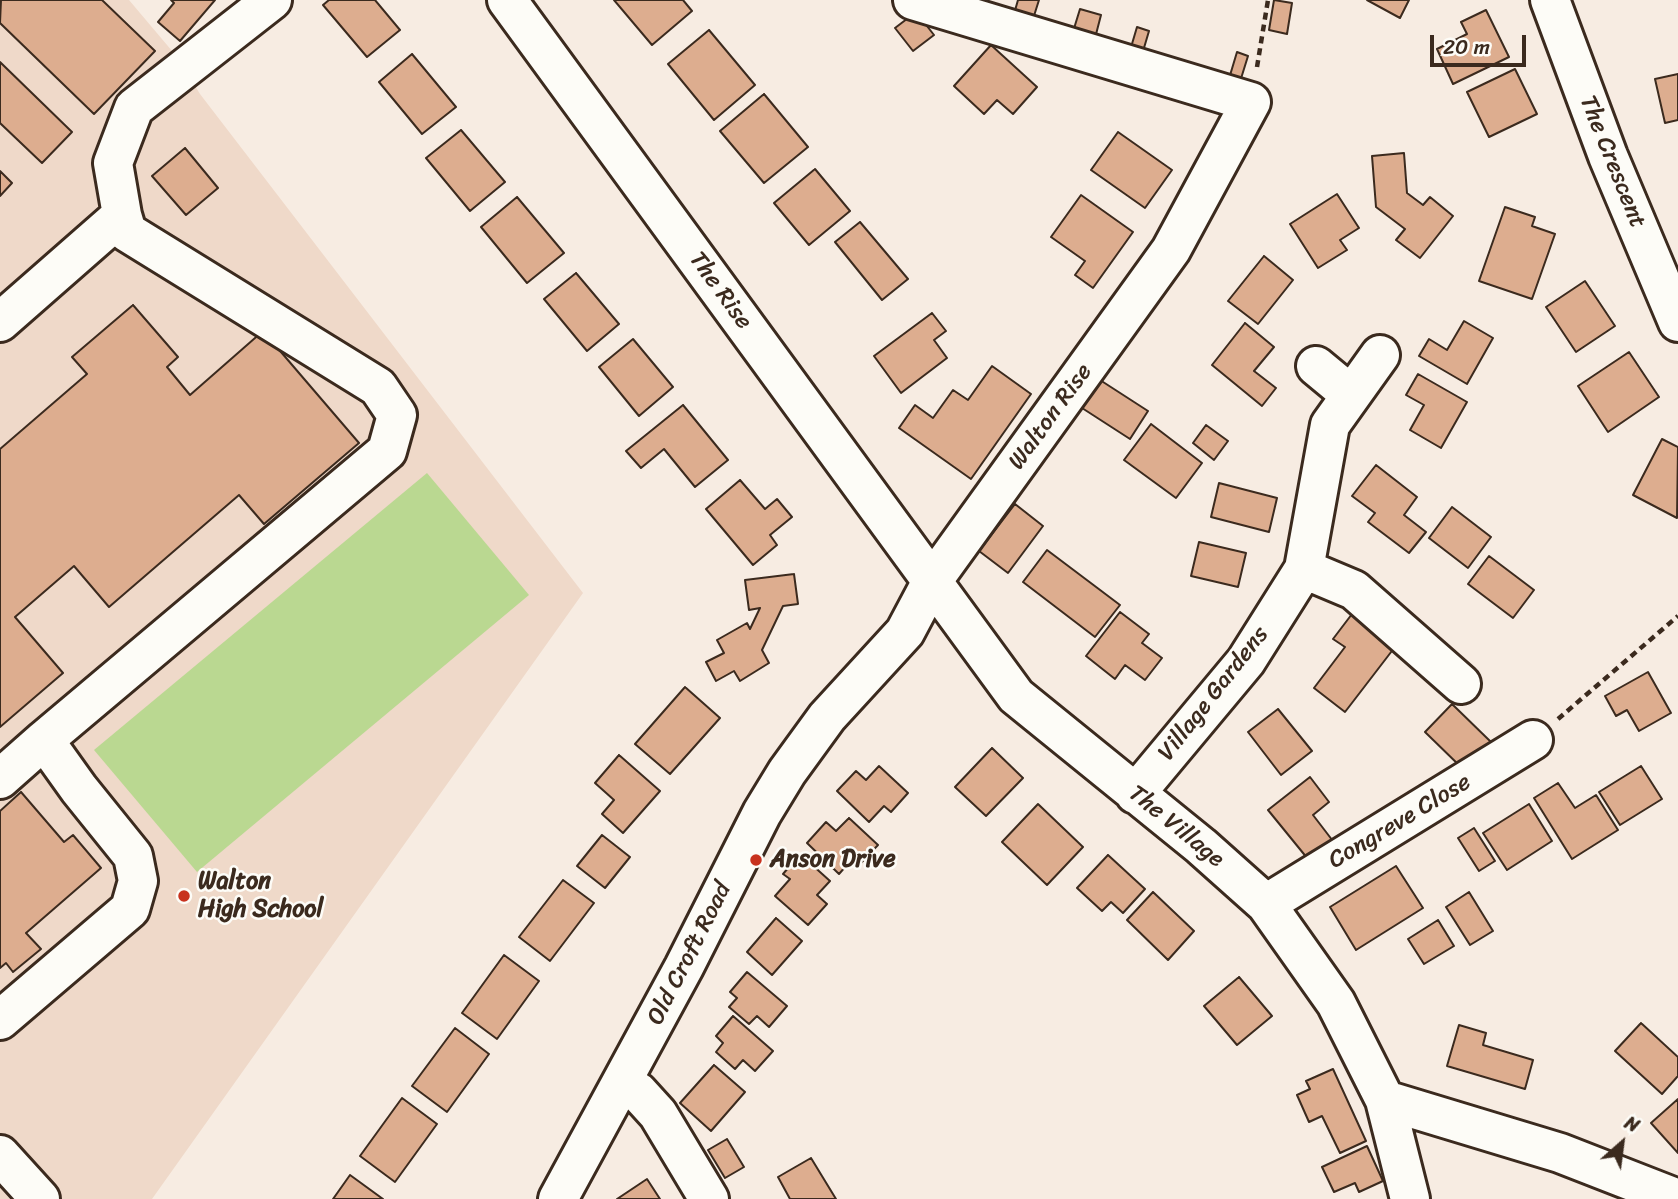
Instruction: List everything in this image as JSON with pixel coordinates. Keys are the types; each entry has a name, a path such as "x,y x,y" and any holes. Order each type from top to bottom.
{"street":[{"path":"0,779 387,451 397,415 378,387 127,232 122,215 113,163 134,108 272,0"},
{"name":"The Rise","path":"507,0 931,583"},
{"path":"912,0 1251,102"},
{"name":"The Crescent","path":"1550,0 1608,156 1664,253 1678,322"},
{"name":"Walton Rise","path":"931,583 1171,250 1251,102"},
{"path":"0,322 122,215"},
{"name":"Village Gardens","path":"1135,794 1246,661 1304,569 1330,425 1380,355"},
{"path":"1316,366 1351,395"},
{"path":"1304,569 1354,590 1461,684"},
{"name":"The Village","path":"931,583 1016,696 1201,846 1266,904 1336,1003 1385,1100 1410,1199"},
{"name":"Old Croft Road","path":"558,1199 623,1083 762,813 827,717 905,632 931,583"},
{"path":"0,1020 130,909 138,880 133,856 44,740"},
{"name":"Congreve Close","path":"1266,904 1533,740"},
{"path":"623,1083 638,1092 658,1114 709,1199"},
{"path":"1385,1100 1560,1153 1678,1199"},
{"path":"0,1155 40,1199"}],"path":[{"path":"1251,102 1268,0"},
{"path":"1533,740 1678,616"}],"shaded area":[{"name":"Walton High School","path":"0,0 129,0 178,58 200,94 583,593 152,1199 0,1199"}],"green space":[{"path":"427,473 529,595 197,872 94,750"}],"building":[{"path":"1,0 102,0 155,51 94,114 0,23"},
{"path":"171,0 215,0 180,41 158,22 174,3"},
{"path":"329,0 375,0 400,30 367,57 323,5"},
{"path":"614,0 683,0 692,11 652,45"},
{"path":"1018,0 1039,0 1033,19 1014,14"},
{"path":"1274,0 1292,3 1287,34 1269,30"},
{"path":"1367,0 1409,0 1400,18"},
{"path":"1080,9 1101,15 1094,42 1072,35"},
{"path":"1486,10 1509,57 1453,84 1437,49 1467,34 1461,22"},
{"path":"916,12 934,35 913,51 895,28"},
{"path":"1137,27 1149,31 1141,58 1129,54"},
{"path":"709,30 755,85 714,120 668,64"},
{"path":"991,45 1037,87 1013,114 997,100 984,114 954,86"},
{"path":"1237,52 1248,56 1239,85 1228,82"},
{"path":"412,54 456,107 422,134 379,82"},
{"path":"0,62 72,132 42,163 0,123"},
{"path":"1515,69 1537,114 1489,137 1467,92"},
{"path":"1678,74 1678,120 1665,123 1655,79"},
{"path":"764,94 808,147 764,183 720,131"},
{"path":"461,130 505,182 470,211 426,158"},
{"path":"1118,132 1172,170 1145,208 1091,170"},
{"path":"185,148 218,188 186,215 152,176"},
{"path":"1404,153 1407,193 1423,205 1430,197 1453,216 1420,258 1396,240 1405,229 1376,207 1372,156"},
{"path":"815,169 850,211 809,245 774,203"},
{"path":"0,171 12,183 0,196"},
{"path":"1337,194 1359,228 1340,240 1347,250 1318,268 1290,224"},
{"path":"1081,195 1133,232 1093,288 1075,275 1085,261 1051,237"},
{"path":"517,197 564,253 527,283 481,227"},
{"path":"1505,207 1535,217 1532,226 1555,234 1532,299 1479,281"},
{"path":"860,222 908,279 882,300 835,242"},
{"path":"1264,256 1293,280 1258,324 1228,301"},
{"path":"576,273 619,324 587,351 544,299"},
{"path":"1585,281 1615,326 1576,352 1546,307"},
{"path":"133,305 178,357 167,367 190,395 263,331 359,443 264,524 239,495 109,607 74,566 15,617 63,673 0,727 0,449 87,374 72,357"},
{"path":"932,313 946,331 934,340 947,358 901,393 874,356"},
{"path":"1464,321 1493,338 1467,384 1419,356 1429,339 1447,350"},
{"path":"1245,323 1274,347 1254,371 1276,388 1262,406 1212,365"},
{"path":"633,339 673,387 639,416 599,367"},
{"path":"1629,352 1659,397 1608,432 1578,386"},
{"path":"992,366 1031,394 971,479 899,428 915,405 933,418 953,390 968,400"},
{"path":"1418,374 1467,402 1441,448 1410,430 1424,405 1406,395"},
{"path":"1100,380 1148,411 1130,439 1082,408"},
{"path":"683,405 728,460 695,487 664,449 641,468 626,451"},
{"path":"1151,424 1202,463 1176,498 1124,460"},
{"path":"1206,425 1228,441 1214,460 1193,443"},
{"path":"1662,439 1678,447 1677,518 1633,495"},
{"path":"1376,465 1417,497 1404,515 1426,532 1409,553 1368,522 1375,513 1352,496"},
{"path":"740,480 765,509 777,499 792,517 770,535 777,545 753,565 706,509"},
{"path":"1219,483 1277,498 1269,532 1211,517"},
{"path":"1015,504 1043,526 1008,573 979,551"},
{"path":"1452,507 1491,537 1468,568 1429,538"},
{"path":"1199,542 1246,553 1238,587 1191,576"},
{"path":"1047,550 1120,605 1095,637 1023,582"},
{"path":"1489,556 1534,590 1513,618 1468,584"},
{"path":"794,574 798,604 783,606 762,650 769,663 740,681 734,671 716,681 706,662 724,653 717,640 747,623 750,629 760,608 749,610 745,580"},
{"path":"1355,610 1398,643 1345,712 1314,688 1345,647 1333,639"},
{"path":"1120,612 1149,634 1142,643 1162,658 1145,680 1125,665 1115,679 1086,656"},
{"path":"1648,672 1671,713 1639,731 1627,710 1616,716 1605,696"},
{"path":"685,687 720,718 670,774 635,744"},
{"path":"1452,704 1491,742 1464,770 1425,732"},
{"path":"1278,709 1312,751 1281,775 1248,732"},
{"path":"992,748 1023,778 986,816 955,787"},
{"path":"619,755 660,791 623,833 602,814 614,800 595,783"},
{"path":"879,766 908,793 891,812 884,806 869,822 837,791 856,771 866,780"},
{"path":"1641,766 1662,799 1620,825 1599,792"},
{"path":"1310,777 1329,802 1313,815 1336,845 1312,864 1268,810"},
{"path":"1558,783 1575,808 1596,795 1618,830 1572,859 1534,798"},
{"path":"21,792 64,842 73,835 101,868 26,933 41,949 13,972 6,963 0,968 0,811"},
{"path":"1038,804 1083,847 1047,885 1002,842"},
{"path":"1529,804 1552,841 1507,870 1483,833"},
{"path":"849,818 878,845 860,864 854,857 839,874 807,843 826,822 836,831"},
{"path":"1474,828 1495,861 1479,871 1458,838"},
{"path":"602,835 630,857 605,888 577,866"},
{"path":"800,854 830,881 817,895 827,904 808,925 775,896 790,879 783,874"},
{"path":"1108,855 1145,889 1123,913 1111,902 1102,911 1077,888"},
{"path":"1396,866 1423,908 1356,950 1330,907"},
{"path":"563,880 594,903 550,961 519,937"},
{"path":"1153,892 1194,931 1168,960 1127,920"},
{"path":"1469,892 1493,931 1470,945 1446,907"},
{"path":"776,918 802,941 772,975 747,952"},
{"path":"1438,920 1454,946 1424,964 1408,939"},
{"path":"504,955 539,981 497,1039 462,1013"},
{"path":"747,972 787,1006 769,1027 757,1016 749,1024 729,1007 737,998 730,992"},
{"path":"1239,977 1272,1016 1237,1045 1204,1006"},
{"path":"733,1016 773,1051 755,1071 743,1060 735,1069 716,1052 723,1043 716,1036"},
{"path":"1641,1023 1678,1057 1678,1076 1662,1094 1615,1051"},
{"path":"1459,1025 1486,1033 1483,1045 1533,1060 1525,1089 1447,1066"},
{"path":"455,1028 489,1054 447,1112 412,1086"},
{"path":"714,1065 745,1092 711,1131 680,1103"},
{"path":"1333,1069 1366,1141 1340,1153 1322,1116 1309,1122 1297,1095 1310,1089 1306,1081"},
{"path":"402,1098 437,1124 395,1182 360,1156"},
{"path":"1678,1099 1678,1153 1651,1123"},
{"path":"727,1139 744,1167 725,1178 708,1150"},
{"path":"1367,1146 1383,1181 1359,1192 1355,1183 1334,1192 1322,1167"},
{"path":"811,1158 836,1199 790,1199 778,1177"},
{"path":"350,1175 383,1199 333,1199"},
{"path":"647,1179 660,1199 617,1199"}],"place":[{"name":"Anson Drive","path":"756,860"},
{"name":"Walton High School","path":"184,896"}]}
